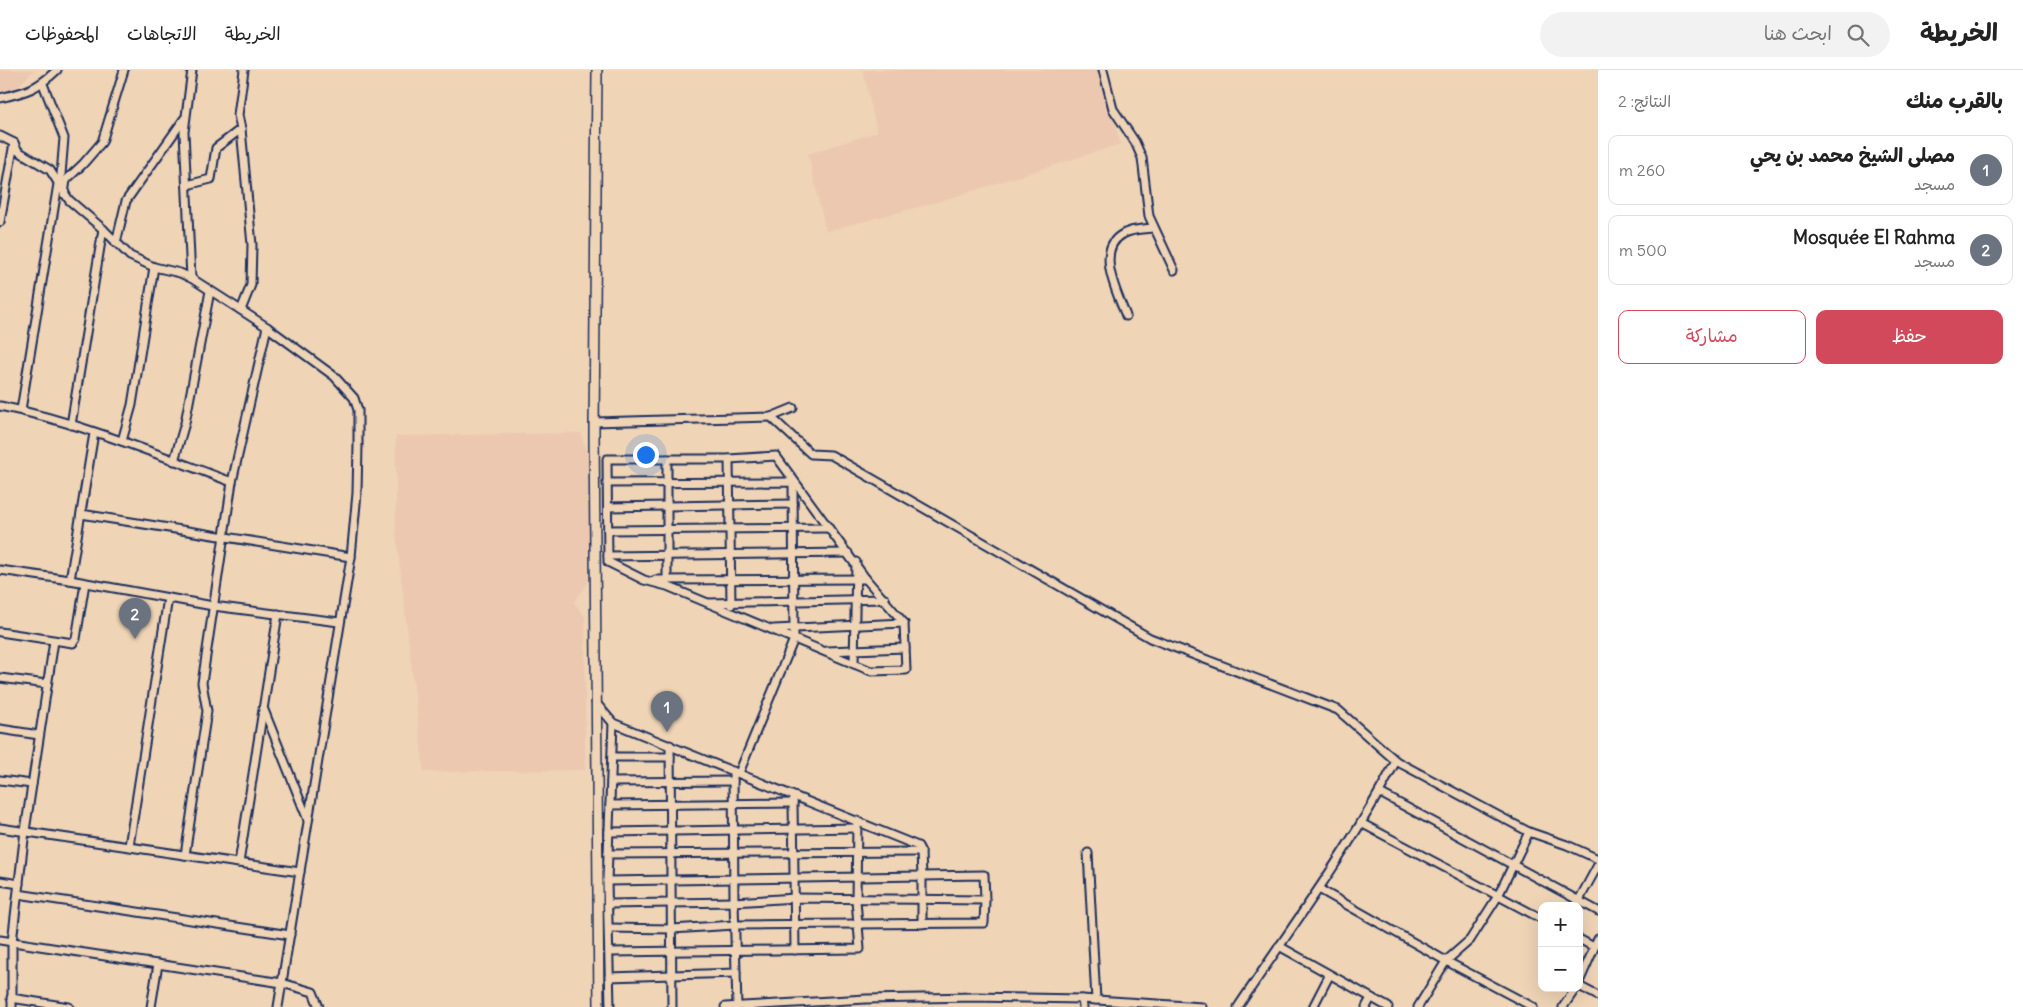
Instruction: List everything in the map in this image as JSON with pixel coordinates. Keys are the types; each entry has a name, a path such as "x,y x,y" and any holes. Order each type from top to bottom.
{"street":[{"path":"0,98 25,92 43,84 57,70"},
{"path":"61,189 66,180 84,164 102,142 124,70"},
{"path":"191,278 184,132 192,70"},
{"path":"240,310 251,285 252,245 242,128 238,115 244,70"},
{"path":"597,70 594,422 599,1007"},
{"path":"1103,70 1113,109 1135,142 1142,158 1149,216 1174,270"},
{"path":"21,410 61,189 64,138 43,84"},
{"path":"116,244 126,201 185,117"},
{"path":"186,185 211,178 216,148 242,128"},
{"path":"0,136 14,143 18,151 50,170 61,189 130,256 154,267 180,272 267,327 334,376 354,398 358,410 356,493 350,557 278,1007"},
{"path":"0,222 14,143"},
{"path":"1126,316 1111,277 1109,263 1111,249 1121,234 1153,228"},
{"path":"71,425 103,229"},
{"path":"122,441 132,405 154,267"},
{"path":"174,461 185,423 210,291"},
{"path":"185,854 207,712 202,683 232,482 267,327"},
{"path":"0,406 21,410 122,441 232,482"},
{"path":"594,422 770,417 793,408"},
{"path":"770,417 811,454 831,455 1150,638 1338,710 1396,761 1529,832 1567,845 1598,859"},
{"path":"70,580 94,433"},
{"path":"666,583 706,603 871,671 906,670 904,623 866,579 856,562 793,482 776,456 729,459 607,459 608,562 644,580 666,583 730,580 866,579"},
{"path":"666,459 666,583"},
{"path":"729,459 731,612"},
{"path":"607,483 793,482"},
{"path":"737,1007 734,925 733,781 794,638 793,482"},
{"path":"608,507 793,504"},
{"path":"80,514 350,557"},
{"path":"608,530 828,528"},
{"path":"608,556 848,553"},
{"path":"854,664 856,562"},
{"path":"0,570 70,580 213,606 339,622"},
{"path":"0,632 73,643 76,639 85,583"},
{"path":"129,846 168,598"},
{"path":"706,603 885,599"},
{"path":"239,862 278,614"},
{"path":"771,629 904,623"},
{"path":"12,1007 12,942 25,831 54,641"},
{"path":"824,651 905,648"},
{"path":"0,678 47,684"},
{"path":"596,703 613,723 793,795 857,824 918,846 921,852 922,924"},
{"path":"264,708 308,821"},
{"path":"610,1007 607,880 613,723"},
{"path":"0,729 39,735"},
{"path":"670,746 672,1007"},
{"path":"612,757 670,757"},
{"path":"1238,1007 1319,889 1380,793 1396,761"},
{"path":"0,780 32,784"},
{"path":"611,782 733,781"},
{"path":"1380,793 1598,910"},
{"path":"793,795 795,950"},
{"path":"610,806 793,803"},
{"path":"1361,823 1538,918"},
{"path":"609,832 794,829 857,824"},
{"path":"609,952 860,949 856,900 857,824"},
{"path":"0,828 300,872"},
{"path":"1418,1007 1446,961 1470,940 1498,896 1529,832"},
{"path":"608,854 921,852"},
{"path":"1088,853 1096,1000"},
{"path":"1579,900 1598,865"},
{"path":"607,880 984,875 984,923 734,925 672,929 609,928"},
{"path":"0,881 19,884"},
{"path":"1319,889 1446,961 1533,1007"},
{"path":"18,894 290,935"},
{"path":"608,904 734,902 795,898 921,901 984,900"},
{"path":"1583,973 1598,939"},
{"path":"0,940 282,983 313,992 319,1007"},
{"path":"1583,942 1594,947"},
{"path":"1279,946 1329,976 1388,1007"},
{"path":"151,1007 158,964"},
{"path":"610,977 736,973"},
{"path":"1312,1007 1329,976"},
{"path":"1583,988 1598,996"},
{"path":"1563,1007 1573,992"},
{"path":"725,1007 876,999 975,997 1082,999 1202,1007"},
{"path":"11,998 69,1007"},
{"path":"1366,1007 1371,998"},
{"path":"1082,999 1082,1007"}],"shaded area":[{"path":"0,70 34,70 13,91 0,94"},
{"path":"863,70 1102,70 1120,144 934,203 826,231 808,154 877,132"},
{"path":"581,433 583,442 590,455 588,583 574,602 585,617 585,770 424,772 396,533 396,436"}],"place":[{"name":"Mosquée El Rahma","path":"135,639"},
{"name":"مصلى الشيخ محمد بن يحي","path":"667,732"}]}
